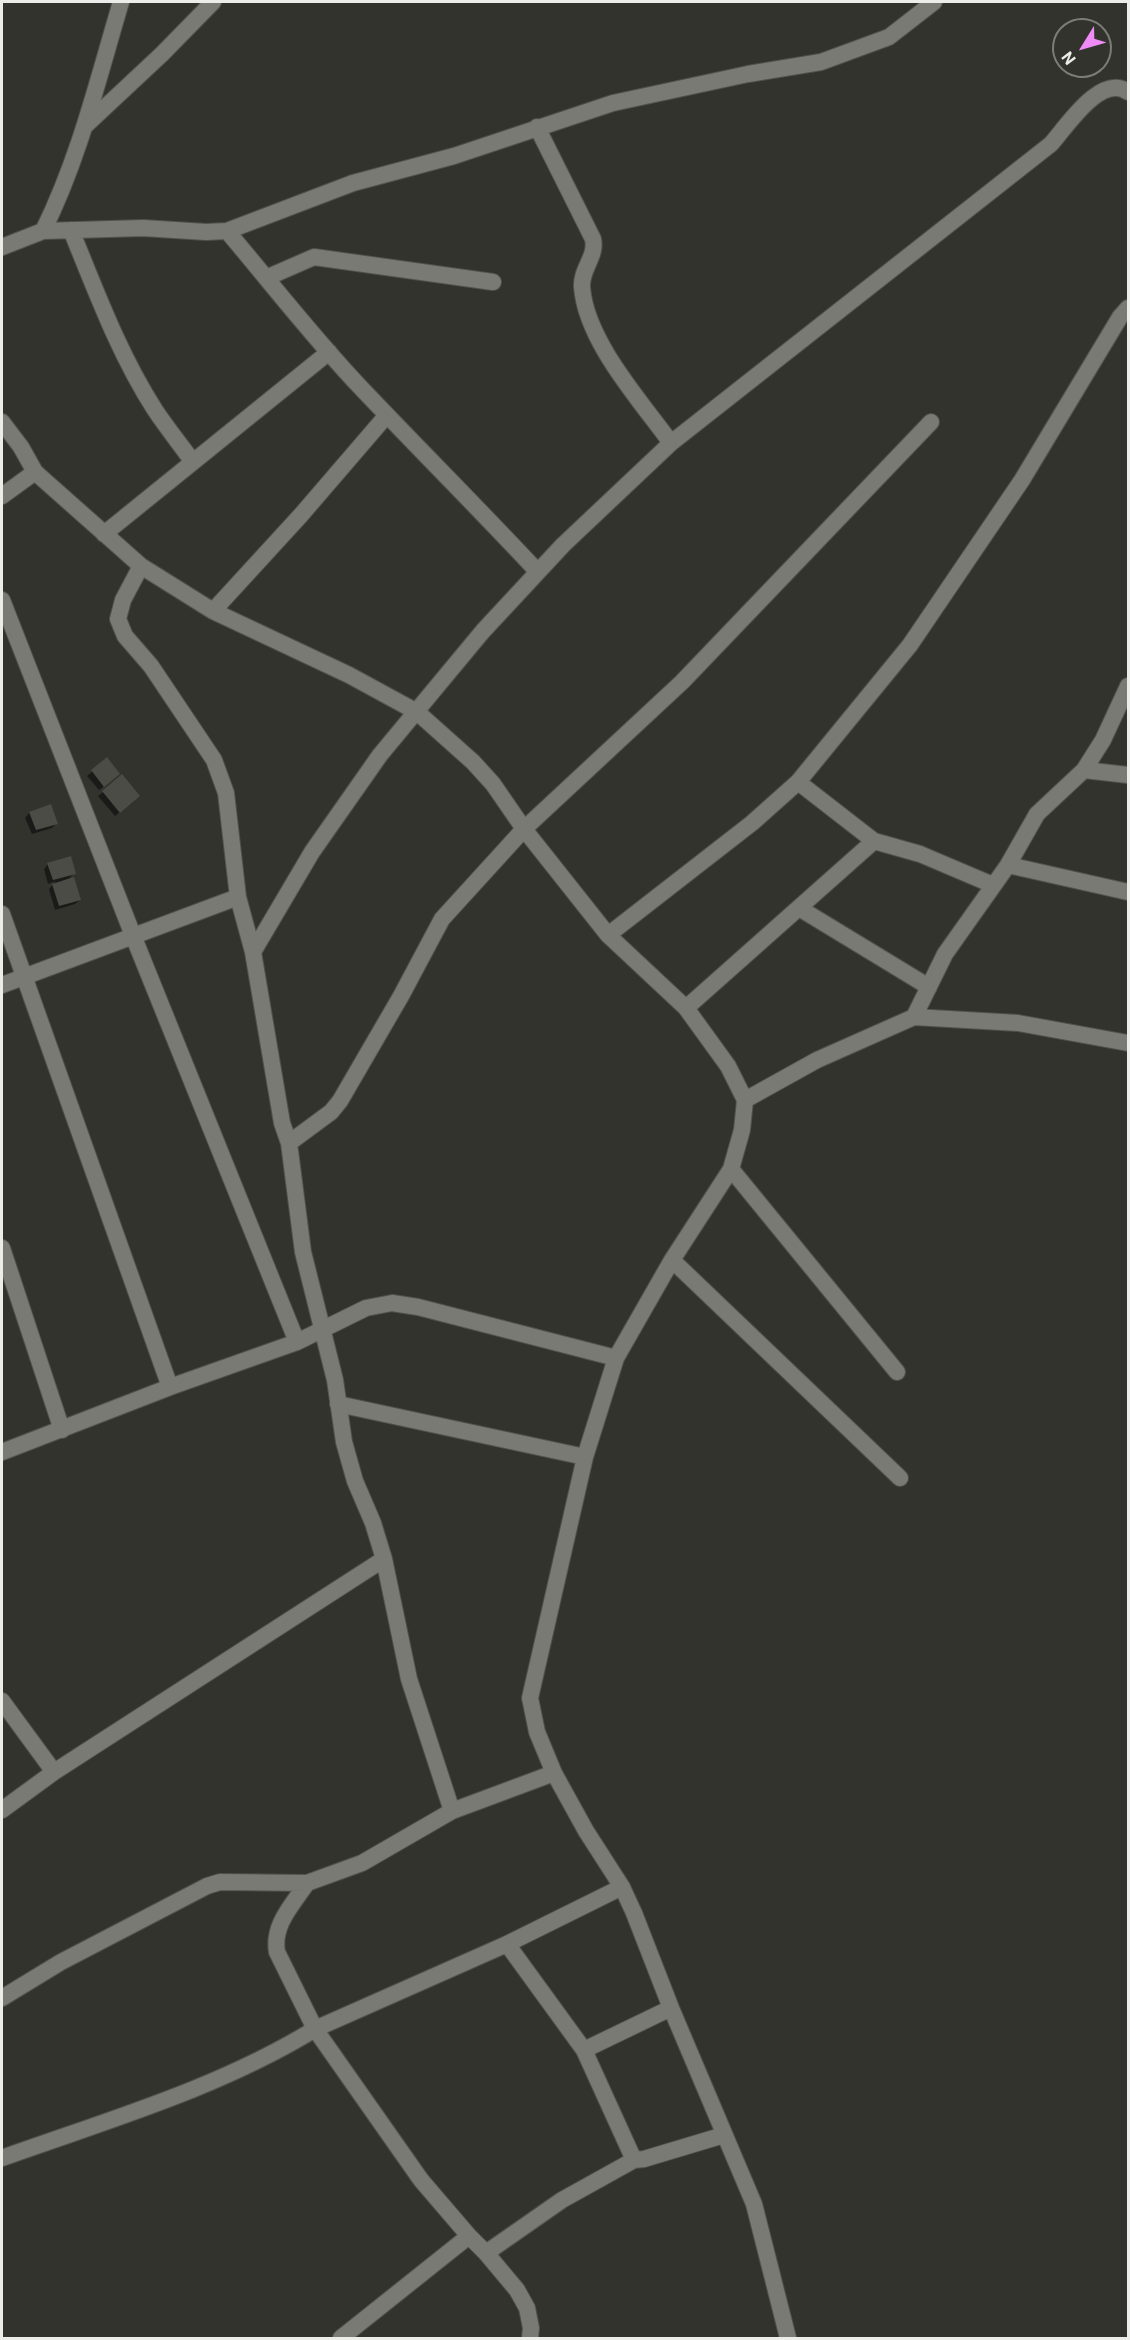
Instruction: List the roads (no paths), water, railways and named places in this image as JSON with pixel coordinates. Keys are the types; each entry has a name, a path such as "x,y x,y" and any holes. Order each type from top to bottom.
{"street":[{"path":"43,231 57,202 85,127 121,2"},
{"path":"85,127 213,2"},
{"path":"2,247 43,231 143,228 227,231 353,183 454,156 613,103 748,74 821,62 889,37 934,2"},
{"path":"253,951 312,852 380,754 483,631 537,571 671,443 1051,144 1088,102 1104,89 1124,89 1128,92"},
{"path":"537,127 593,239 595,248 585,270 582,285 585,302 597,334 607,356 671,443"},
{"path":"70,230 114,335 155,410 193,462"},
{"path":"227,231 329,352 537,571"},
{"path":"267,278 314,257 324,257 493,282"},
{"path":"608,934 752,822 798,782 910,645 1022,480 1128,308"},
{"path":"104,534 329,352"},
{"path":"213,611 301,515 387,415"},
{"path":"2,422 21,447 35,472 141,566 213,611 349,675 417,712 473,762 608,934 686,1008 728,1066 745,1100 742,1130 731,1169 672,1260 616,1358 585,1457 530,1698 537,1732 554,1773 586,1831 622,1887 754,2204 788,2338"},
{"path":"289,1143 331,1112 340,1101 401,996 442,919 524,829 682,682 931,422"},
{"path":"2,496 35,472"},
{"path":"141,566 123,600 118,620 125,636 151,666 214,760 226,793 238,897 253,951 282,1123 289,1143 303,1252 334,1380 344,1442 355,1481 373,1523 384,1558 409,1679 452,1811"},
{"path":"2,600 134,938 297,1342"},
{"path":"914,1017 945,954 1008,865 1037,814 1084,770 1103,740 1128,686"},
{"path":"1084,770 1128,775"},
{"path":"798,782 874,842 920,854 993,885"},
{"path":"686,1008 874,842"},
{"path":"1008,865 1128,892"},
{"path":"2,985 134,938 238,897"},
{"path":"799,908 929,987"},
{"path":"2,914 170,1387"},
{"path":"745,1100 818,1060 914,1017 1018,1023 1128,1043"},
{"path":"731,1169 897,1371"},
{"path":"2,1248 62,1430"},
{"path":"672,1260 900,1478"},
{"path":"2,1452 170,1387 297,1342 366,1308 392,1303 418,1307 616,1358"},
{"path":"338,1404 585,1457"},
{"path":"2,1810 54,1772 384,1558"},
{"path":"2,1701 54,1772"},
{"path":"2,1998 61,1962 207,1886 220,1882 308,1883 362,1863 452,1811 554,1773"},
{"path":"308,1883 279,1925 275,1939 277,1952 315,2030 421,2181 517,2290 527,2308 531,2328 530,2338"},
{"path":"2,2157 212,2083 287,2047 315,2030 507,1944 622,1887"},
{"path":"507,1944 584,2050 634,2160"},
{"path":"584,2050 671,2008"},
{"path":"486,2253 562,2200 634,2160 724,2135"},
{"path":"341,2338 469,2236"}]}
